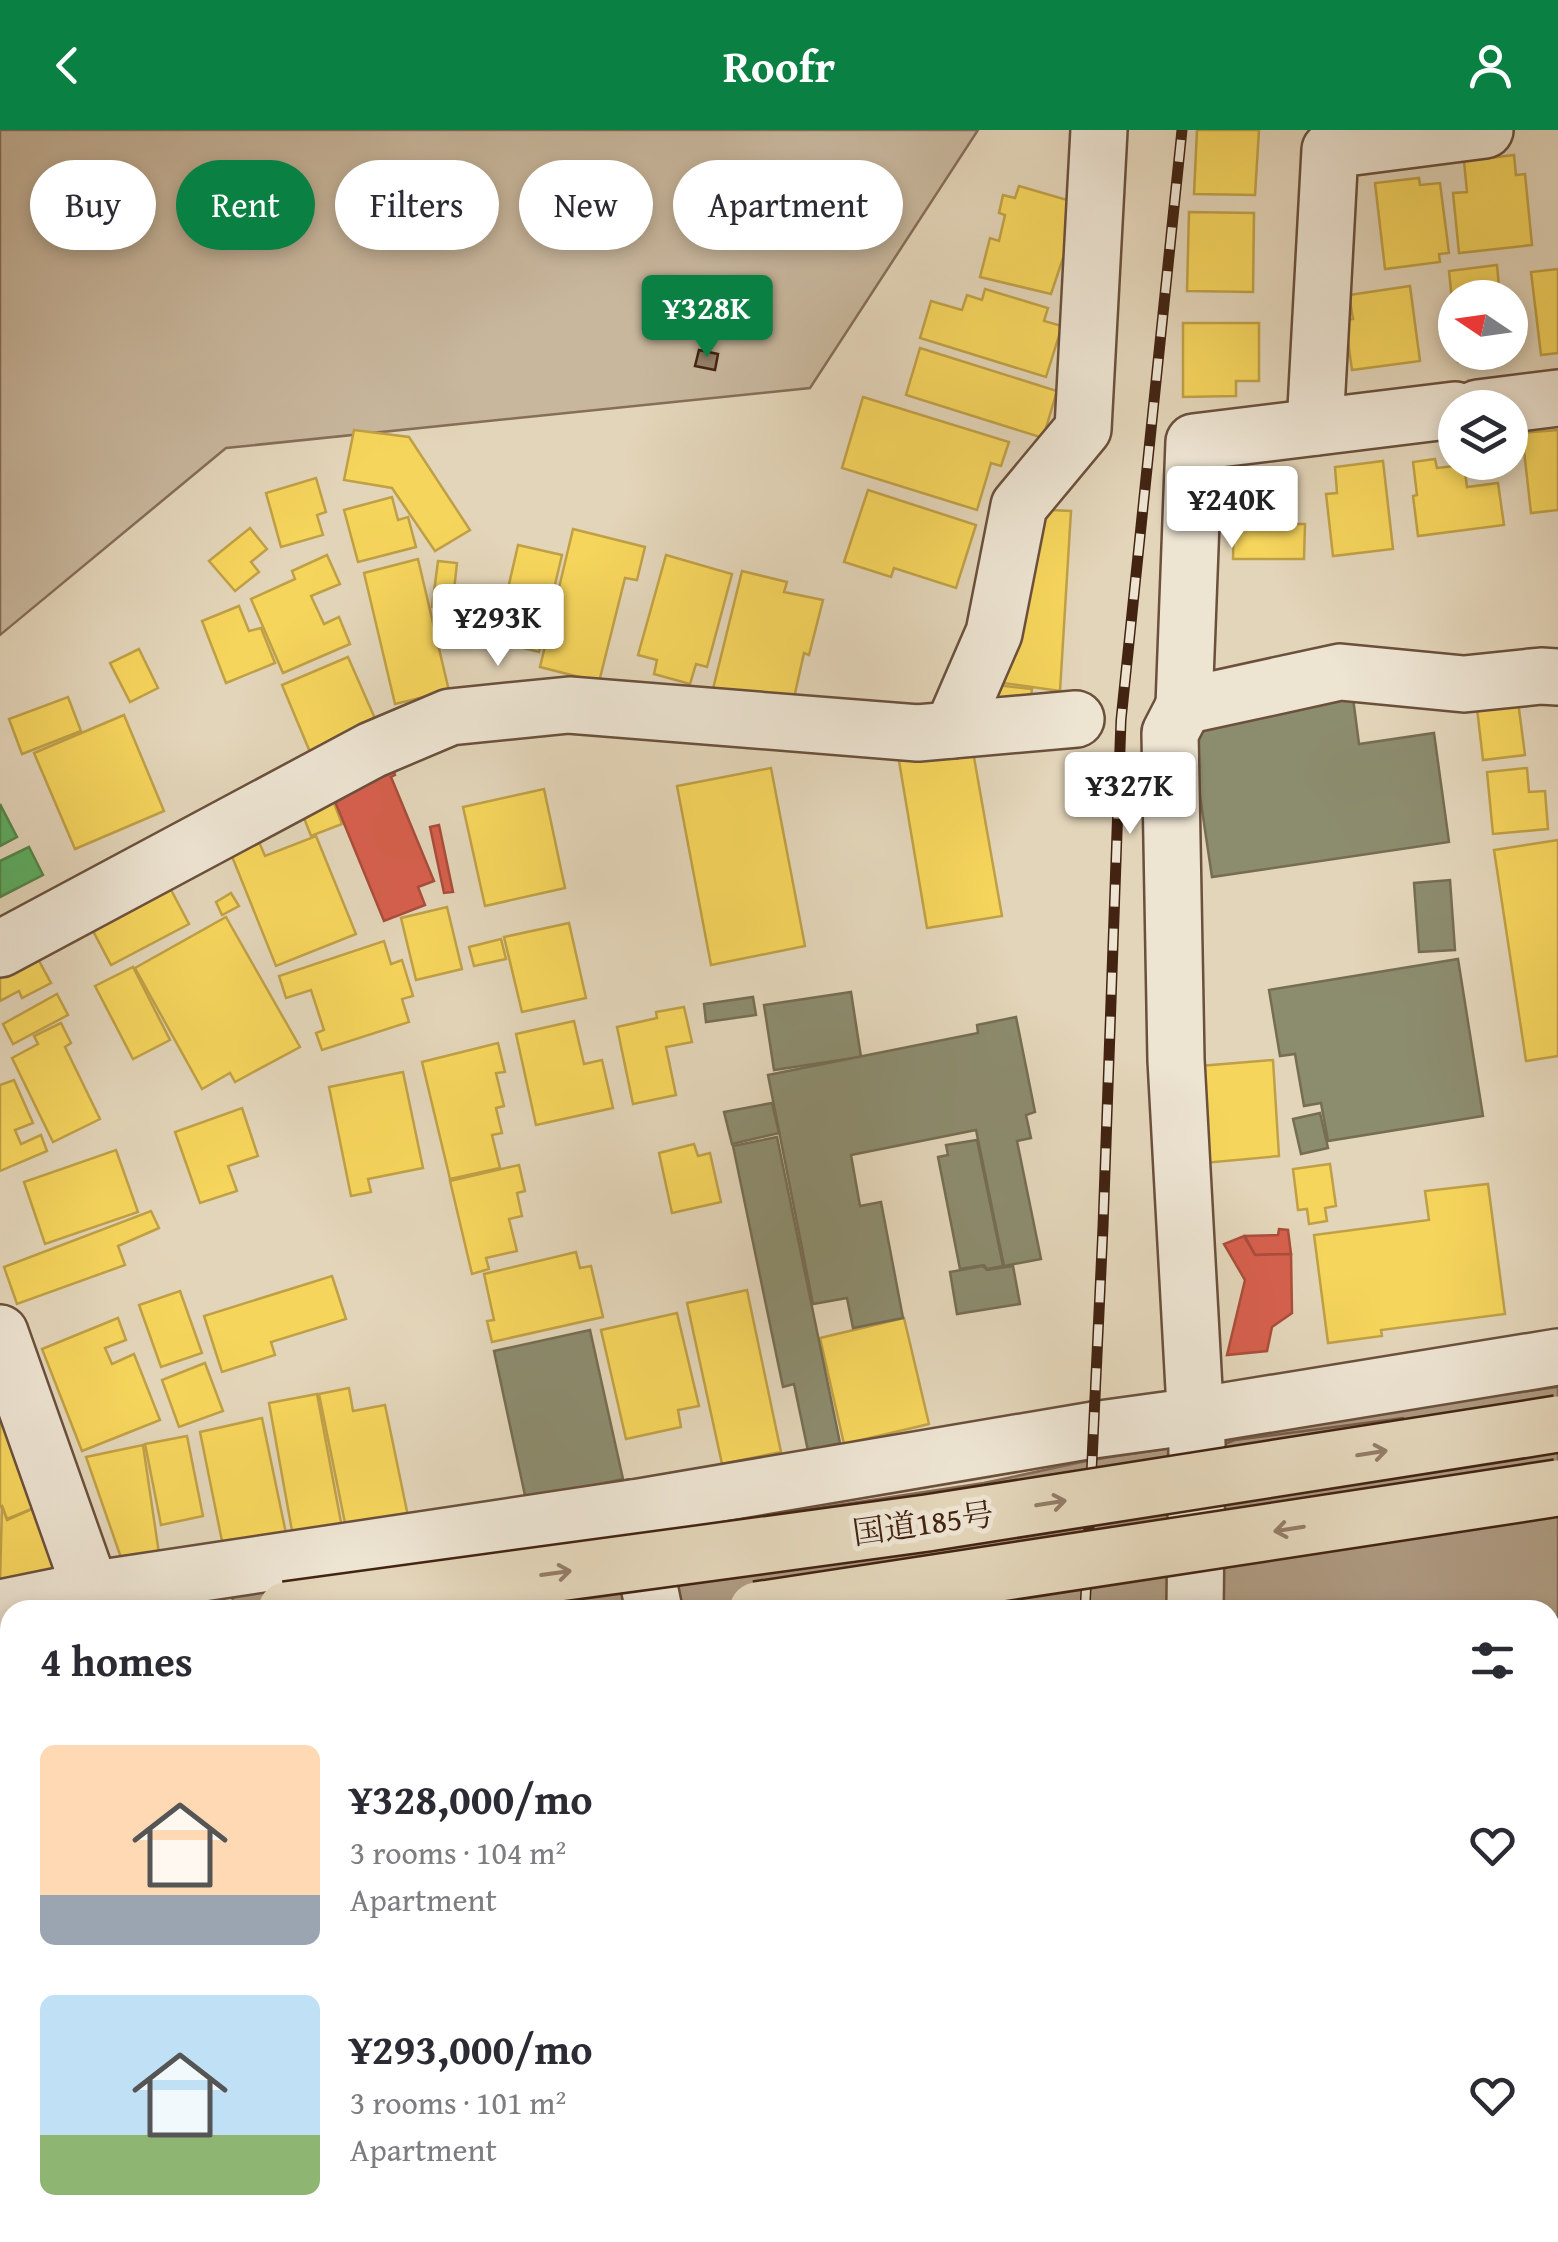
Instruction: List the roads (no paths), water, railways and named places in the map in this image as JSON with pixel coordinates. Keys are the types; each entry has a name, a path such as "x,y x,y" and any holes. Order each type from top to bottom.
{"highway":[{"name":"国道185号","path":"360,1600 927,1523 1558,1424"},
{"name":"国道185号","path":"822,1600 1558,1488"}],"street":[{"path":"952,730 994,632 1019,506 1083,428 1099,130"},
{"path":"1315,427 1330,150 1485,130"},
{"path":"1528,402 1558,398"},
{"path":"1195,1600 1196,1430 1176,1060 1170,733 1184,706 1194,442 1438,412"},
{"path":"1184,706 1340,672 1464,684 1558,677"},
{"path":"0,949 372,750 450,717 569,705 918,733 1076,719"},
{"path":"0,1333 94,1600 636,1521 1093,1430 1196,1430 1558,1356"},
{"path":"636,1521 652,1600"}],"water":[{"path":"1558,1387 1558,1600 233,1600 230,1587 699,1526 984,1483 1091,1460 1197,1444 1232,1431"}],"railway":[{"path":"1085,1600 1121,720 1182,130"}]}
